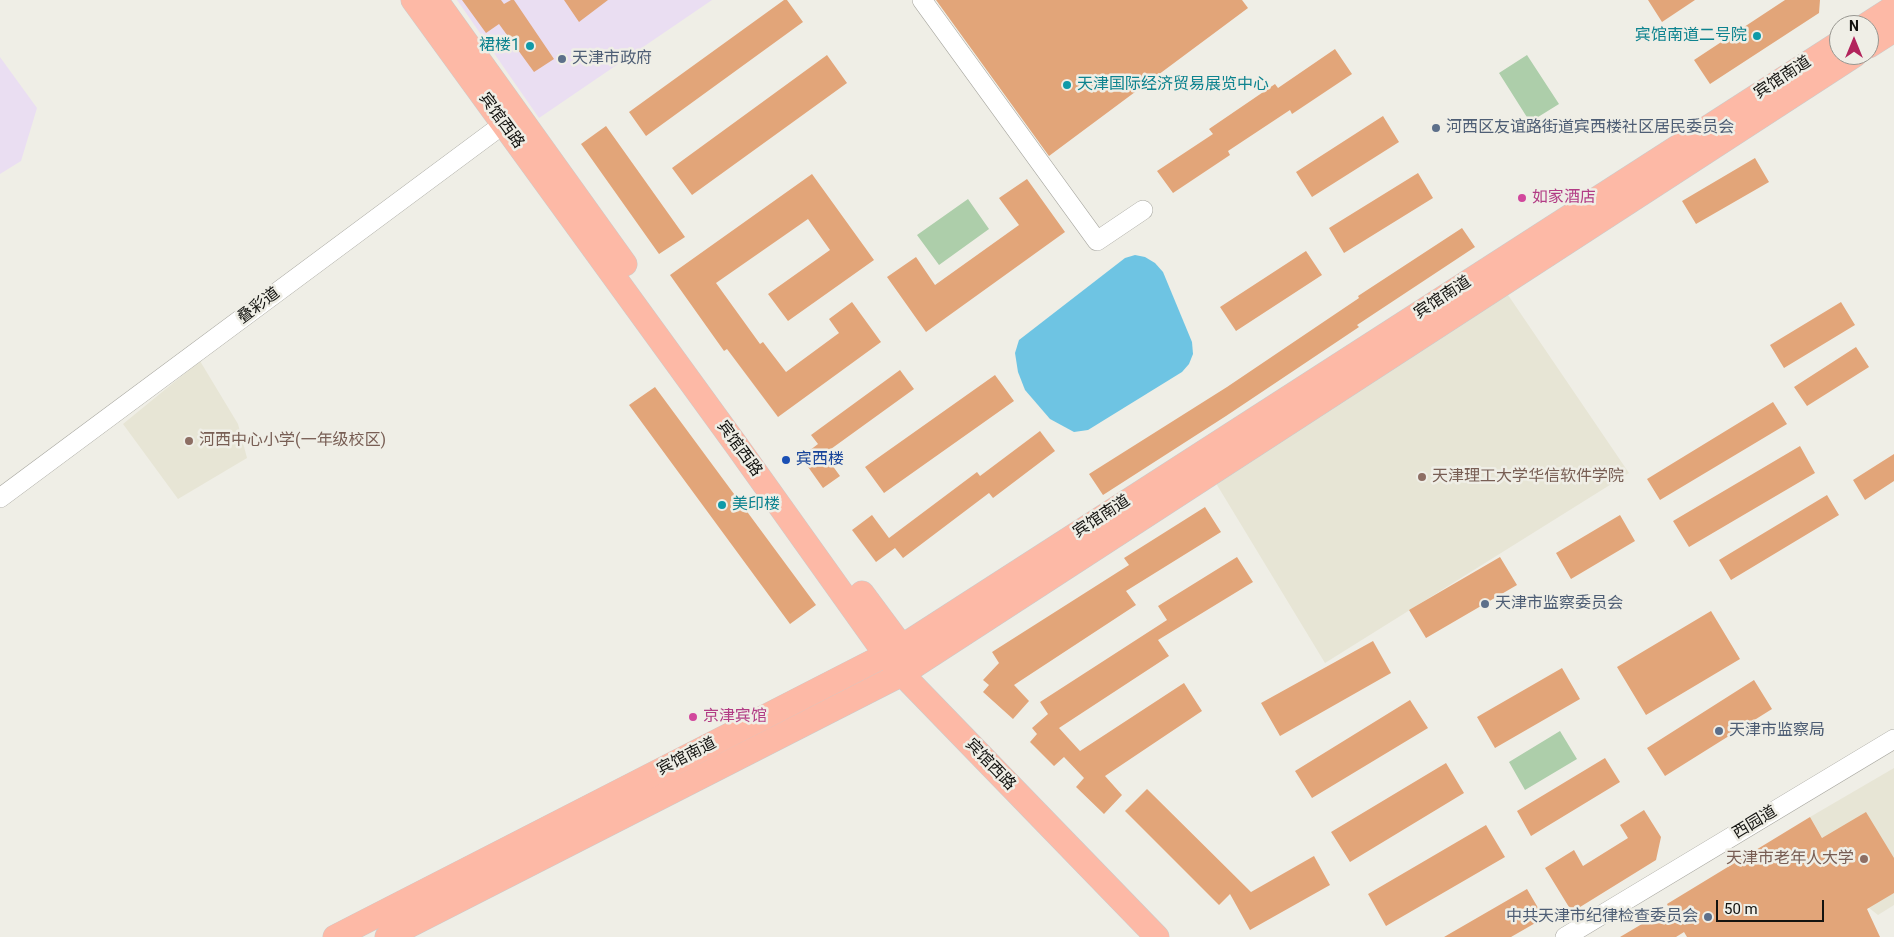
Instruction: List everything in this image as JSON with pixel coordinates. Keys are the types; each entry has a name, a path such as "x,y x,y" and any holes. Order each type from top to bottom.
{"main road":[{"name":"宾馆西路","path":"413,0 510,119 745,432 894,651 1157,937"},
{"name":"宾馆西路","path":"436,0 510,119"},
{"path":"1879,17 1894,7"},
{"path":"1879,40 1894,30"},
{"name":"宾馆南道","path":"334,937 894,651 1829,49"},
{"name":"宾馆南道","path":"387,937 909,669 1841,65"},
{"name":"宾馆西路","path":"909,669 1042,800 1176,937"}],"street":[{"path":"922,0 1097,241 1143,210"},
{"name":"叠彩道","path":"0,498 510,119"},
{"name":"西园道","path":"1565,937 1894,739"},
{"name":"西园道","path":"1589,937 1894,754"}],"shaded area":[{"name":"天津市政府","path":"457,0 712,0 539,118"},
{"path":"0,57 37,108 21,161 0,174"},
{"name":"天津理工大学华信软件学院","path":"1506,292 1629,473 1325,663 1214,480"},
{"name":"河西中心小学(一年级校区)","path":"200,361 238,424 247,458 178,499 123,424"},
{"name":"天津市老年人大学","path":"1894,768 1894,905 1878,915 1859,900 1810,817"}],"green space":[{"path":"1527,55 1559,104 1530,122 1499,73"},
{"path":"968,199 989,229 939,265 917,235"},
{"path":"1560,731 1577,759 1525,790 1509,762"}],"water":[{"path":"1135,255 1145,257 1155,263 1163,272 1192,342 1193,354 1189,364 1182,372 1088,430 1074,432 1050,419 1025,390 1018,372 1015,353 1019,340 1125,258"}],"building":[{"name":"裙楼1","path":"462,0 501,0 504,4 514,0 554,59 534,72 499,24 486,33"},
{"path":"564,0 608,0 579,22"},
{"path":"784,0 787,0 803,22 646,136 629,112"},
{"name":"天津国际经济贸易展览中心","path":"936,0 1242,0 1248,8 1049,156"},
{"name":"宾馆南道二号院","path":"1648,0 1695,0 1662,22"},
{"name":"宾馆南道二号院","path":"1785,0 1820,0 1819,13 1710,84 1694,60"},
{"path":"1335,49 1352,74 1292,114 1290,110 1228,151 1230,155 1173,193 1157,171 1213,134 1209,129 1275,84 1278,88"},
{"path":"827,55 847,83 692,195 672,168"},
{"path":"1383,116 1399,142 1312,197 1296,172"},
{"path":"606,126 685,237 659,254 581,144"},
{"path":"1755,158 1769,182 1696,224 1682,201"},
{"path":"1418,173 1433,198 1344,253 1329,228"},
{"path":"812,174 874,260 788,321 768,294 830,250 808,219 716,283 760,344 763,342 786,372 839,333 829,319 852,302 881,342 778,417 727,349 724,351 670,275"},
{"path":"1027,179 1065,232 926,332 887,277 916,257 935,285 1019,225 999,198"},
{"path":"1462,228 1475,247 1357,325 1359,327 1226,416 1103,495 1089,474 1227,387 1359,298 1358,296"},
{"path":"1306,251 1322,275 1236,331 1220,307"},
{"path":"1841,302 1855,325 1784,368 1770,345"},
{"path":"1856,347 1869,367 1807,406 1794,387"},
{"path":"900,370 914,389 824,454 840,476 823,488 801,457 818,444 811,435"},
{"path":"995,375 1014,401 884,493 865,467"},
{"name":"美印楼","path":"655,387 816,605 790,624 629,405"},
{"path":"1773,402 1787,424 1660,500 1647,479"},
{"path":"1040,431 1055,451 993,498 989,493 903,558 895,548 876,562 852,530 872,515 889,538 977,472 980,476"},
{"path":"1800,446 1815,473 1689,547 1673,521"},
{"path":"1894,454 1894,481 1865,500 1853,480"},
{"path":"1827,495 1839,515 1731,580 1719,560"},
{"path":"1205,507 1221,532 1126,591 1136,605 1014,685 1029,701 1013,719 983,692 989,685 983,680 999,663 992,652 1129,565 1124,558"},
{"path":"1620,515 1635,541 1571,579 1556,553"},
{"path":"1237,557 1253,582 1158,640 1169,656 1059,728 1080,751 1184,683 1202,711 1105,776 1122,795 1104,814 1076,787 1084,778 1064,757 1054,766 1030,742 1037,734 1032,728 1048,714 1040,702 1167,620 1158,606"},
{"path":"1500,557 1517,585 1426,638 1409,610"},
{"path":"1711,611 1740,659 1646,715 1617,667"},
{"path":"1373,641 1391,673 1280,736 1261,703"},
{"path":"1562,668 1580,699 1495,748 1477,717"},
{"path":"1754,680 1772,709 1665,776 1647,748"},
{"path":"1410,700 1428,728 1312,798 1295,771"},
{"path":"1605,758 1620,782 1531,836 1517,811"},
{"path":"1446,763 1464,793 1350,862 1331,832"},
{"path":"1147,789 1251,892 1314,856 1330,885 1250,930 1230,894 1219,905 1125,811"},
{"path":"1644,810 1661,837 1656,860 1572,912 1545,868 1574,850 1583,866 1628,838 1620,825"},
{"path":"1866,812 1894,858 1894,893 1867,909 1880,937 1687,937 1684,932 1676,937 1620,937 1669,908 1667,904 1810,817 1822,838"},
{"path":"1486,825 1505,857 1386,926 1368,894"},
{"path":"1527,889 1544,918 1511,937 1444,937"}],"place":[{"name":"宾馆南道二号院","path":"1757,36"},
{"name":"裙楼1","path":"530,46"},
{"name":"天津市政府","path":"562,59"},
{"name":"天津国际经济贸易展览中心","path":"1067,85"},
{"name":"河西区友谊路街道宾西楼社区居民委员会","path":"1436,128"},
{"name":"如家酒店","path":"1522,198"},
{"name":"河西中心小学(一年级校区)","path":"189,441"},
{"name":"宾西楼","path":"786,460"},
{"name":"天津理工大学华信软件学院","path":"1422,477"},
{"name":"美印楼","path":"722,505"},
{"name":"天津市监察委员会","path":"1485,604"},
{"name":"京津宾馆","path":"693,717"},
{"name":"天津市监察局","path":"1719,731"},
{"name":"天津市老年人大学","path":"1864,859"},
{"name":"中共天津市纪律检查委员会","path":"1708,917"}]}
